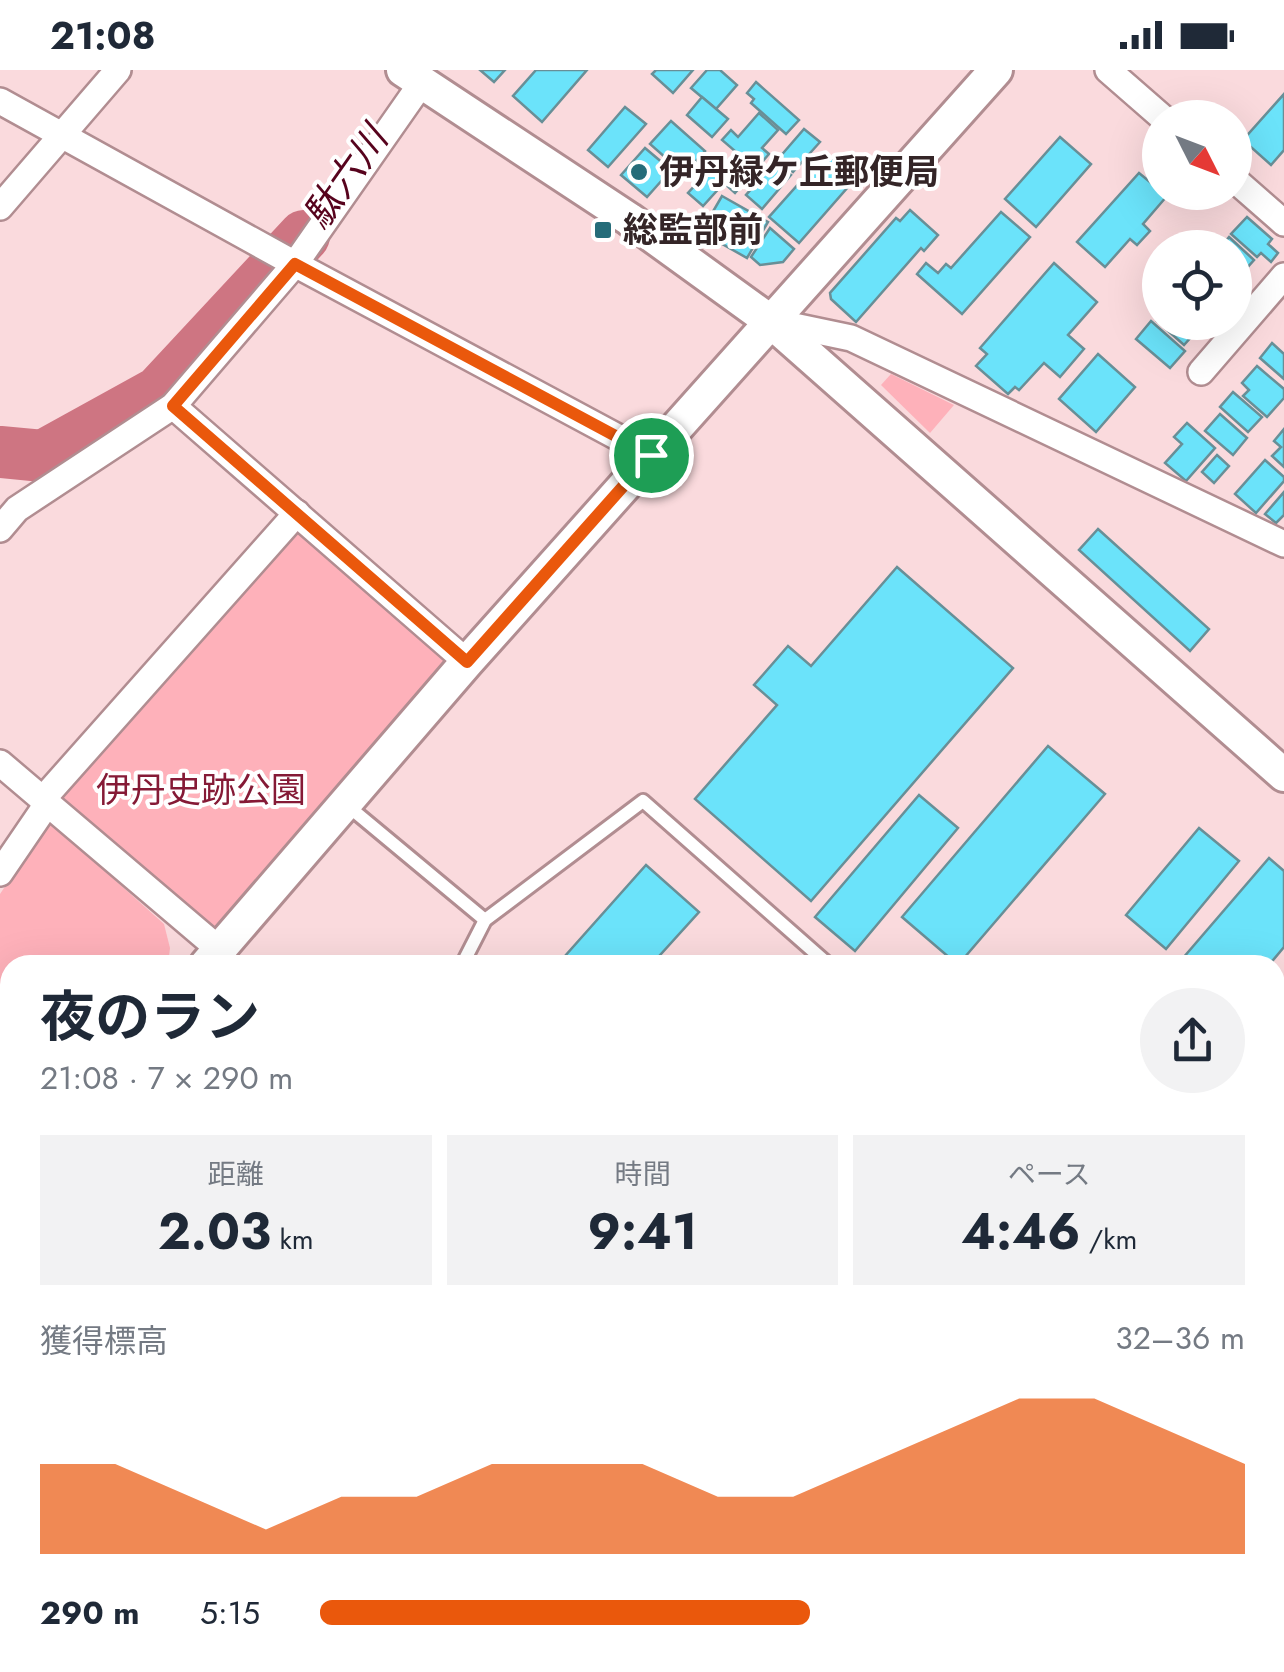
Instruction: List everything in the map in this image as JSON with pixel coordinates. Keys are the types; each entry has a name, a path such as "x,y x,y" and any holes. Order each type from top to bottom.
{"street":[{"path":"0,206 118,70"},
{"path":"215,955 467,662 996,70"},
{"path":"1108,70 1142,100"},
{"path":"0,529 18,509 173,406 295,264 416,74 770,321 1284,775"},
{"path":"0,100 651,455"},
{"path":"1252,195 1284,223"},
{"path":"1201,372 1234,352 1284,276"},
{"path":"770,321 851,338 1284,544"},
{"path":"173,406 467,662"},
{"path":"0,874 44,802 297,513"},
{"path":"0,763 211,955"}],"lane":[{"path":"467,955 486,920 643,802 818,955"},
{"path":"346,804 486,920"}],"green space":[{"path":"891,374 954,405 930,433 881,385"},
{"name":"伊丹史跡公園","path":"306,530 451,657 218,927 203,928 54,800 294,531"},
{"path":"49,821 164,924 169,955 0,955 0,894"}],"building":[{"path":"480,70 505,70 494,82"},
{"path":"536,70 587,70 542,122 513,96"},
{"path":"656,70 693,70 673,93 652,74"},
{"path":"707,70 720,70 737,85 716,109 691,88"},
{"path":"756,82 799,120 786,134 751,103 754,99 747,93"},
{"path":"1284,94 1284,150 1271,165 1252,148 1252,130"},
{"path":"702,97 728,119 712,137 687,115"},
{"path":"625,107 646,124 608,167 588,150"},
{"path":"759,113 778,130 762,148 769,154 756,169 722,140 731,130 738,137"},
{"path":"671,121 705,151 684,174 650,144"},
{"path":"804,129 820,142 793,172 778,159"},
{"path":"1060,137 1091,164 1036,227 1005,199"},
{"path":"645,148 671,170 647,197 621,175"},
{"path":"826,153 855,179 799,243 769,217"},
{"path":"742,160 754,171 735,193 724,183 703,206 688,193 709,170 729,174"},
{"path":"775,162 791,175 762,209 746,195"},
{"path":"1139,173 1142,175 1142,210 1155,210 1143,224 1149,230 1142,230 1142,240 1137,245 1130,239 1105,267 1077,242"},
{"path":"722,196 768,222 747,258 701,232"},
{"path":"910,210 938,235 924,251 921,248 856,322 831,299 830,293 896,218 900,221"},
{"path":"1001,212 1030,237 962,314 917,274 926,263 938,273 946,264 951,268"},
{"path":"1247,217 1272,239 1268,244 1278,253 1271,262 1261,253 1257,257 1252,253 1252,230 1235,230"},
{"path":"770,228 794,249 783,262 760,265 751,257"},
{"path":"1054,263 1097,302 1068,335 1084,349 1060,377 1044,363 1019,390 1015,387 1008,394 976,366 987,354 980,348"},
{"path":"1142,332 1142,340 1173,340 1185,351 1170,368 1136,339"},
{"path":"1272,343 1284,354 1284,379 1260,358"},
{"path":"1098,354 1135,387 1096,432 1059,399"},
{"path":"1257,366 1284,389 1284,398 1267,417 1243,396 1249,390 1242,383"},
{"path":"1233,392 1262,417 1248,432 1220,407"},
{"path":"1220,414 1247,438 1233,455 1205,431"},
{"path":"1187,423 1215,448 1186,481 1165,463 1182,444 1174,437"},
{"path":"1284,429 1284,467 1272,456 1281,447 1274,441"},
{"path":"1217,455 1229,466 1214,483 1202,472"},
{"path":"1265,460 1284,481 1256,513 1235,494"},
{"path":"1284,492 1284,515 1276,523 1265,514"},
{"path":"1098,529 1209,629 1190,651 1079,550"},
{"path":"897,567 1013,668 811,901 695,799 777,705 754,685 788,646 811,666"},
{"path":"1048,746 1105,794 967,955 946,955 902,917"},
{"path":"919,795 958,828 855,951 815,917"},
{"path":"1199,828 1239,861 1166,949 1126,915"},
{"path":"1269,858 1284,871 1284,947 1277,955 1186,955"},
{"path":"646,865 699,912 660,955 566,955"}],"waterway":[{"name":"駄六川","path":"0,452 43,456 159,392 304,236"}],"place":[{"name":"伊丹緑ケ丘郵便局","path":"639,172"},
{"name":"総監部前","path":"603,230"}],"route":[{"path":"295,264 651,455 467,662 173,406 295,264"}]}
